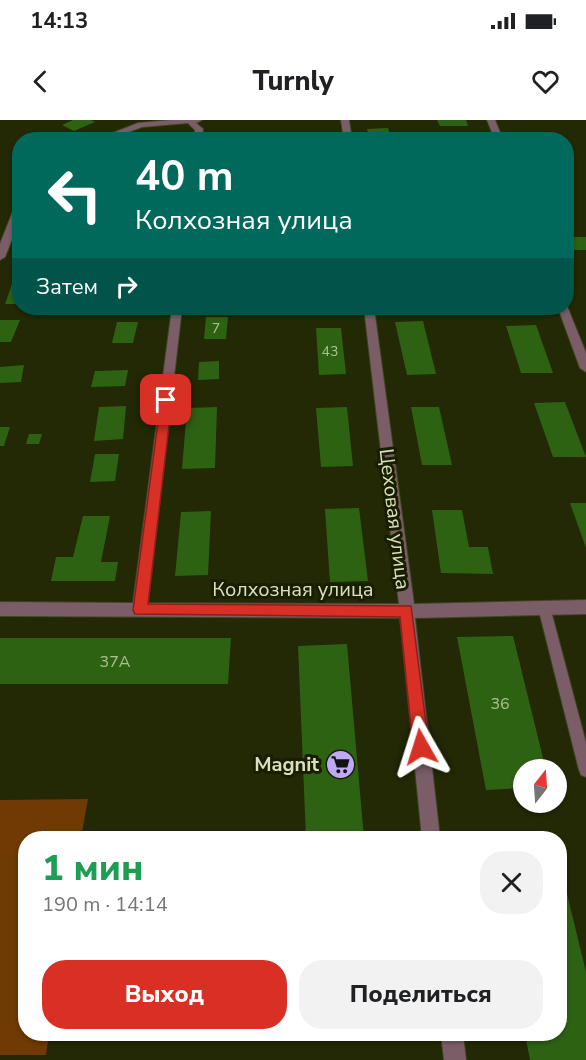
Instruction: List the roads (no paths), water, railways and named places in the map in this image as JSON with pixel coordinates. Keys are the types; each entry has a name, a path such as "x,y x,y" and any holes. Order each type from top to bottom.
{"street":[{"path":"121,132 141,125 194,121"},
{"path":"0,257 12,226"},
{"path":"140,610 176,315"},
{"name":"Цеховая улица","path":"370,315 430,831"},
{"path":"566,315 586,368"},
{"name":"Колхозная улица","path":"0,609 406,610 586,607"},
{"path":"453,1041 455,1060"}],"lane":[{"path":"544,607 586,770"}],"place":[{"name":"Magnit","path":"340,764"}]}
